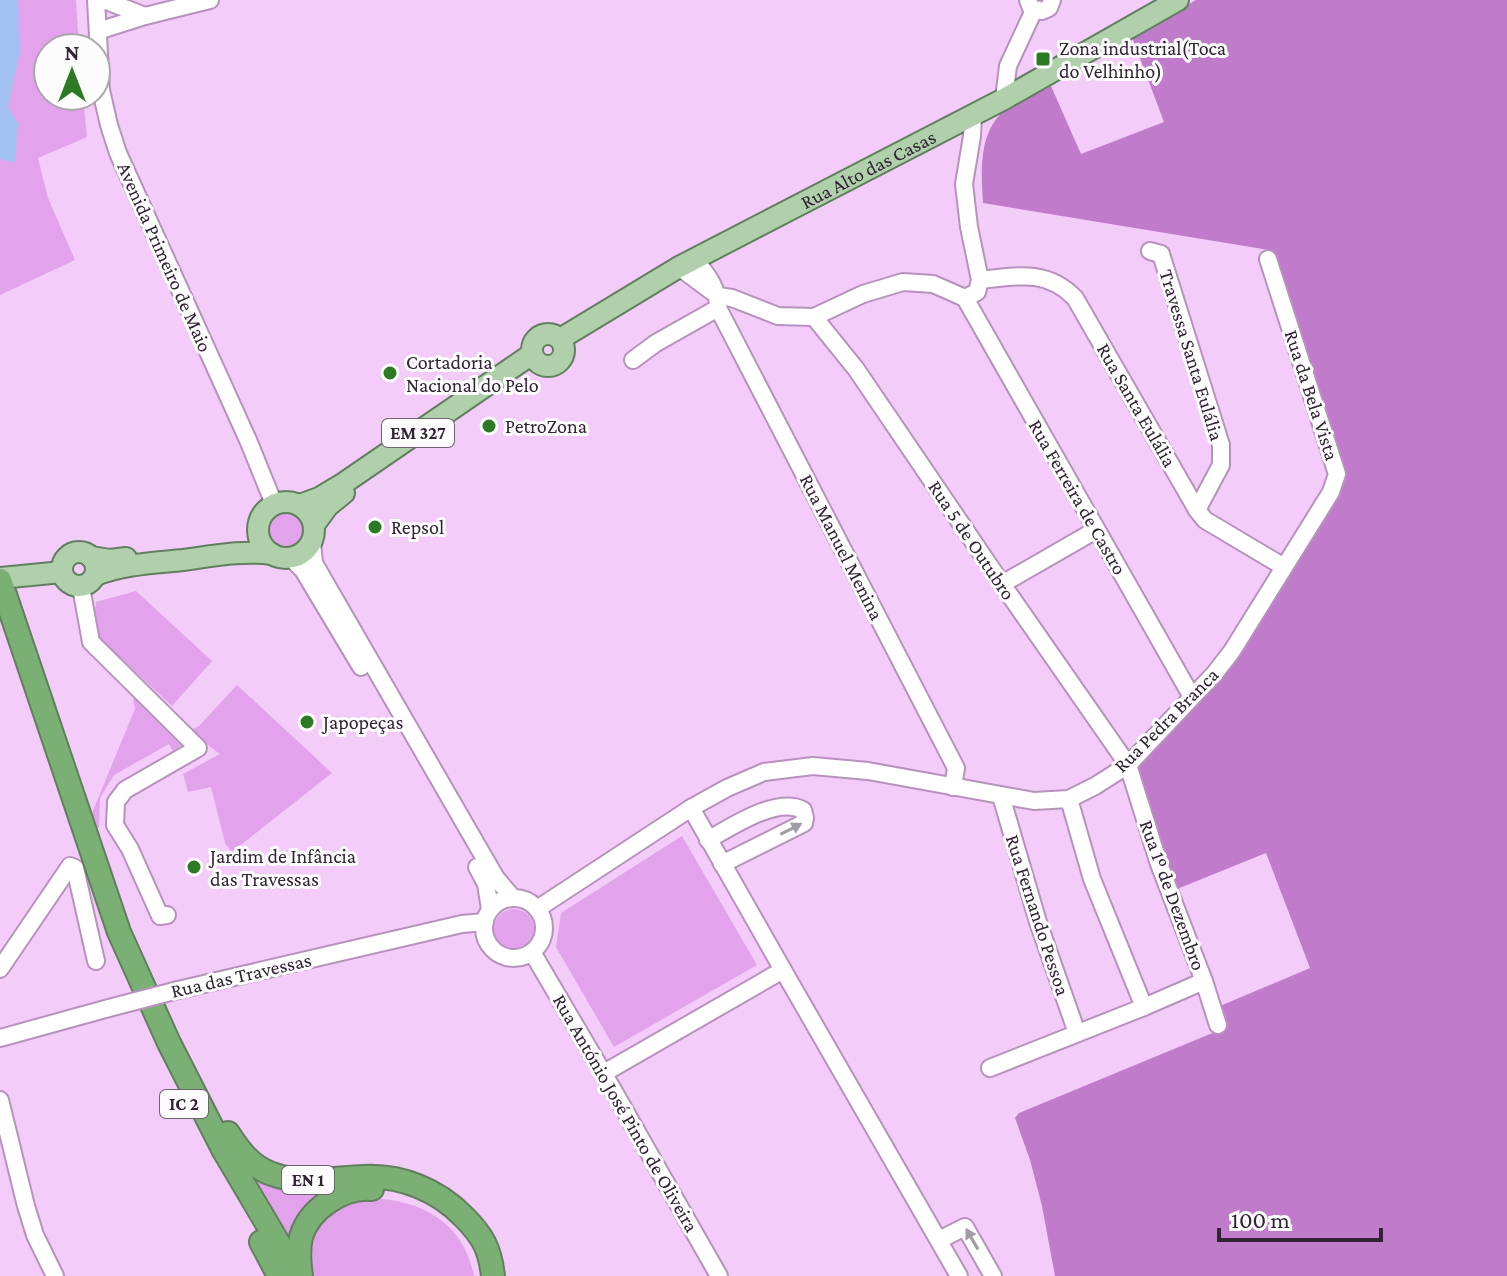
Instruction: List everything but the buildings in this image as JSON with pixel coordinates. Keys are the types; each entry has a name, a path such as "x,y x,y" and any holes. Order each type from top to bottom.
{"highway":[{"name":"IC 2","path":"1,581 112,915 169,1043 224,1151 299,1276"},
{"name":"IC 2","path":"0,610 108,923 152,1039 181,1099 279,1276"},
{"name":"EN 1","path":"158,1015 229,1135 255,1166 287,1179 309,1181 386,1177 424,1187 451,1203 477,1230 491,1255 493,1276"},
{"name":"EN 1","path":"299,1276 301,1236 312,1217 345,1193 365,1188 419,1198 444,1212 468,1238 478,1259 481,1276"}],"main road":[{"name":"Rua Alto das Casas","path":"535,358 542,365 553,365 561,359 564,349 560,339 687,263 973,116 1178,0"},
{"name":"EM 327","path":"274,504 283,501 300,505 319,498 535,358"},
{"name":"EM 327","path":"282,556 300,555 328,506 535,358"},
{"path":"89,573 81,552 71,554 64,562 62,572 67,581 76,586 89,573 110,560 223,544 243,538 274,504"},
{"path":"300,505 307,510 313,534"},
{"path":"258,523 260,540 265,549 282,556"},
{"path":"89,573 253,552 282,556"},
{"path":"1,581 62,572"}],"street":[{"name":"Avenida Primeiro de Maio","path":"96,0 101,90 118,153 274,504"},
{"path":"104,0 145,16"},
{"path":"98,31 210,0"},
{"path":"1004,99 1008,66 1030,23 1031,5 1045,10 1052,0"},
{"path":"633,360 718,302 732,298 778,316 814,317 863,294 903,282 933,284 965,298 977,292 980,280 964,184 973,116"},
{"name":"Travessa Santa Eulália","path":"1150,251 1161,254 1221,445 1221,465 1197,510"},
{"name":"Rua da Bela Vista","path":"1268,259 1337,474 1331,492 1284,567"},
{"path":"687,263 718,302"},
{"name":"Rua Santa Eulália","path":"980,280 1024,275 1063,286 1075,298 1197,510 1205,520 1284,567"},
{"name":"Rua Ferreira de Castro","path":"965,298 1192,697"},
{"name":"Rua Manuel Menina","path":"718,302 956,768 953,787"},
{"name":"Rua 5 de Outubro","path":"814,317 856,369 1128,765"},
{"path":"1002,584 1096,530"},
{"path":"282,556 303,570 486,884 486,939 497,953 515,958 532,952 543,935 543,921 537,909 529,902 513,898 496,878 314,563 313,534"},
{"name":"Rua Pedra Branca","path":"691,808 764,772 813,766 868,771 1034,801 1069,799 1128,765 1215,673 1284,567"},
{"path":"89,573 91,642 198,748 125,790 116,802 115,825 130,849 160,916 167,915"},
{"name":"Rua 1º de Dezembro","path":"1128,765 1159,864 1218,1025"},
{"name":"Rua Fernando Pessoa","path":"1001,796 1038,922 1077,1033"},
{"path":"1069,799 1092,879 1144,1007"},
{"path":"708,840 755,815 787,807 803,810 804,823 722,864"},
{"path":"537,909 691,808 959,1276"},
{"path":"0,969 70,866 75,868 96,961"},
{"name":"Rua das Travessas","path":"0,1038 178,990 462,924 488,916 502,900 513,898"},
{"name":"Rua António José Pinto de Oliveira","path":"532,952 719,1276"},
{"path":"604,1073 783,970"},
{"path":"990,1068 1204,981"},
{"path":"0,1100 35,1235 55,1276"},
{"path":"939,1240 965,1227 993,1276"}],"shaded area":[{"path":"0,0 76,0 78,32 32,32 32,112 85,112 87,137 38,158 48,198 75,260 0,295"},
{"path":"1196,0 1507,0 1507,1276 1055,1276 1042,1206 1015,1118 1019,1113 1227,1027 1220,1006 1310,968 1266,853 1177,889 1135,774 1138,763 1234,662 1345,479 1275,254 1269,250 983,203 984,151 991,127 1008,108 1051,86 1081,154 1164,122 1132,37"},
{"path":"287,509 301,515 307,529 301,543 287,549 273,543 267,529 273,515"},
{"path":"136,591 212,661 172,706 108,646 104,647 97,634 92,609 96,607 96,602"},
{"path":"237,685 332,773 232,852 225,843 211,787 188,792 183,774 220,754 189,731 199,726"},
{"path":"135,698 183,744 173,751 169,744 114,775 100,798 97,828 92,813 135,709"},
{"path":"682,836 757,965 614,1047 556,947 561,913"},
{"path":"514,909 528,915 534,929 528,943 514,949 500,943 494,929 500,915"},
{"path":"253,1174 360,1183 291,1246"},
{"path":"372,1198 408,1204 438,1218 461,1242 474,1276 310,1276 306,1253 319,1222 348,1202"}],"water":[{"path":"0,0 18,0 20,52 8,107 18,123 15,163 0,159"}],"place":[{"name":"Zona industrial(Toca do Velhinho)","path":"1043,59"},
{"name":"Cortadoria Nacional do Pelo","path":"390,373"},
{"name":"PetroZona","path":"489,426"},
{"name":"Repsol","path":"375,527"},
{"name":"Japopeças","path":"307,722"},
{"name":"Jardim de Infância das Travessas","path":"194,867"}]}
